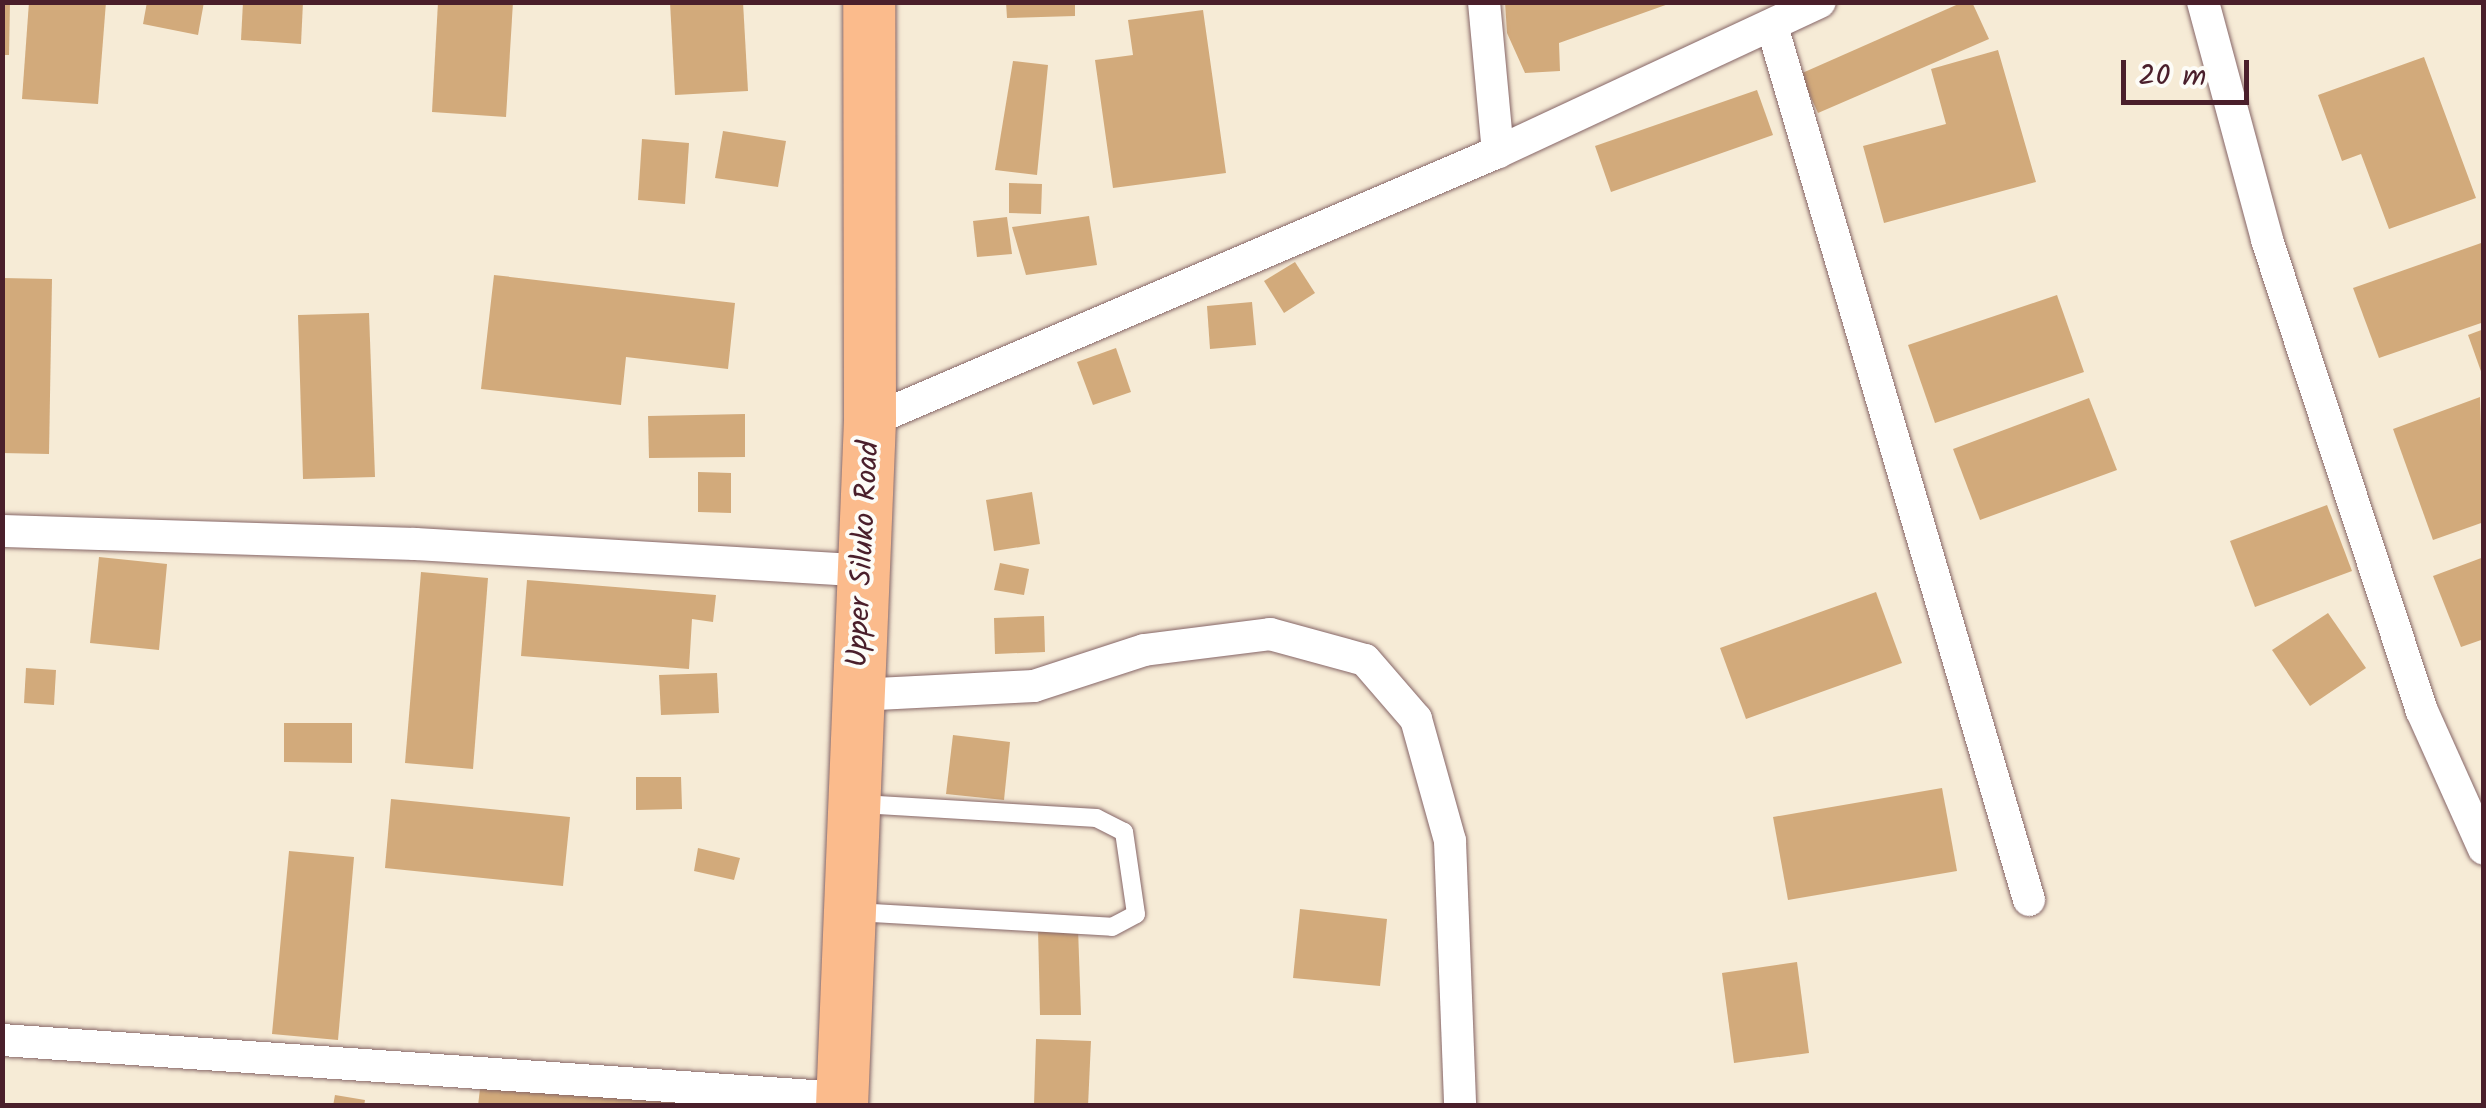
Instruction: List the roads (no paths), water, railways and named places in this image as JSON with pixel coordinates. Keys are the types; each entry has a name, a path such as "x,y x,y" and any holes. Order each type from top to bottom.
{"main road":[{"name":"Upper Siluko Road","path":"842,1102 846,911 870,421 868,2"}],"street":[{"path":"1484,2 1498,152"},
{"path":"870,421 1498,152 1820,2"},
{"path":"2204,2 2267,240 2416,692 2484,849"},
{"path":"1772,26 2029,900"},
{"path":"2,531 415,544 864,570"},
{"path":"857,695 1034,686 1144,650 1270,634 1365,660 1416,719 1450,841 1460,1106"},
{"path":"2,1040 842,1102"}],"lane":[{"path":"846,911 1112,927 1136,914 1124,832 1096,818 852,804"}]}
